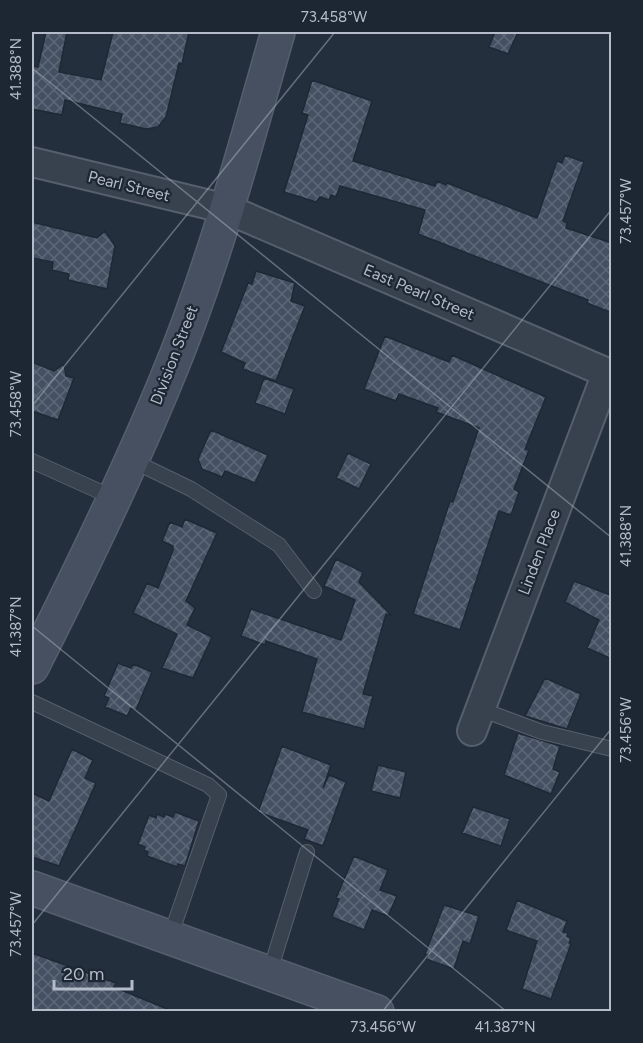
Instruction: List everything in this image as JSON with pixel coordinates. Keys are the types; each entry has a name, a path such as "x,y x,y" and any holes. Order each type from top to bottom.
{"street":[{"name":"Division Street","path":"32,666 114,498 166,381 228,209 278,32"},
{"name":"Pearl Street","path":"32,162 228,209"},
{"name":"East Pearl Street","path":"228,209 609,374"},
{"name":"Linden Place","path":"476,720 609,374"},
{"path":"32,888 377,1011"}],"lane":[{"path":"131,460 191,489 279,545 314,591"},
{"path":"32,461 114,498"},
{"path":"32,702 208,785 219,795 170,938"},
{"path":"476,720 542,732 612,749"},
{"path":"269,974 307,852"}],"building":[{"path":"46,32 67,32 59,72 101,80 113,32 189,32 166,117 158,127 146,129 120,123 122,114 65,100 62,115 32,109 32,66 38,67"},
{"path":"495,32 518,32 508,54 489,47"},
{"path":"312,80 372,101 353,161 435,186 437,181 446,185 447,183 537,218 557,161 562,163 565,155 584,162 563,221 567,223 566,228 612,243 612,313 587,303 588,300 418,234 425,210 340,186 336,197 331,195 329,200 320,197 316,202 284,192 308,115 302,113"},
{"path":"32,222 97,238 105,231 115,246 107,289 68,280 69,274 52,270 53,262 32,258"},
{"path":"256,271 295,283 291,301 305,306 276,381 243,369 245,363 221,352 248,283 252,284"},
{"path":"385,336 449,362 452,355 546,397 525,449 529,450 514,489 519,492 511,515 499,511 460,630 413,614 450,501 453,502 479,428 436,412 438,408 399,394 396,401 364,389"},
{"path":"32,362 54,371 64,364 66,376 74,378 58,420 32,411"},
{"path":"264,378 294,389 285,414 255,403"},
{"path":"211,430 268,455 255,483 225,471 222,477 202,469 198,459"},
{"path":"348,453 371,464 359,489 336,478"},
{"path":"185,519 217,533 186,601 195,608 187,625 212,637 193,678 162,668 177,634 133,613 147,583 158,588 173,550 173,546 162,541 170,522 182,527"},
{"path":"336,559 363,572 359,582 391,615 386,614 363,694 373,696 364,729 302,712 317,659 266,641 265,645 241,636 251,609 341,640 355,600 324,586"},
{"path":"574,581 610,595 612,591 612,659 587,648 599,620 565,602"},
{"path":"118,663 131,668 133,664 152,672 136,710 131,708 127,716 105,707 109,698 104,696"},
{"path":"545,678 581,694 567,729 525,716"},
{"path":"518,733 560,746 553,769 560,772 551,794 504,775"},
{"path":"282,746 331,765 323,788 329,775 346,782 323,846 304,839 308,830 258,812"},
{"path":"72,749 93,760 85,778 96,783 59,866 32,857 32,793 49,801"},
{"path":"378,765 406,772 400,798 371,791"},
{"path":"473,807 510,819 501,846 462,833"},
{"path":"175,812 199,821 185,866 178,864 177,867 147,856 148,852 144,850 145,847 138,844 149,815 156,818 157,814 173,817"},
{"path":"354,856 388,870 380,890 397,896 388,916 372,910 364,930 332,917 339,899 336,898"},
{"path":"517,900 567,921 563,932 568,933 571,944 551,999 522,989 537,941 506,930"},
{"path":"444,905 479,916 470,944 463,941 454,969 426,959 428,955 425,954"},
{"path":"32,953 116,983 114,987 172,1011 32,1011"}]}
